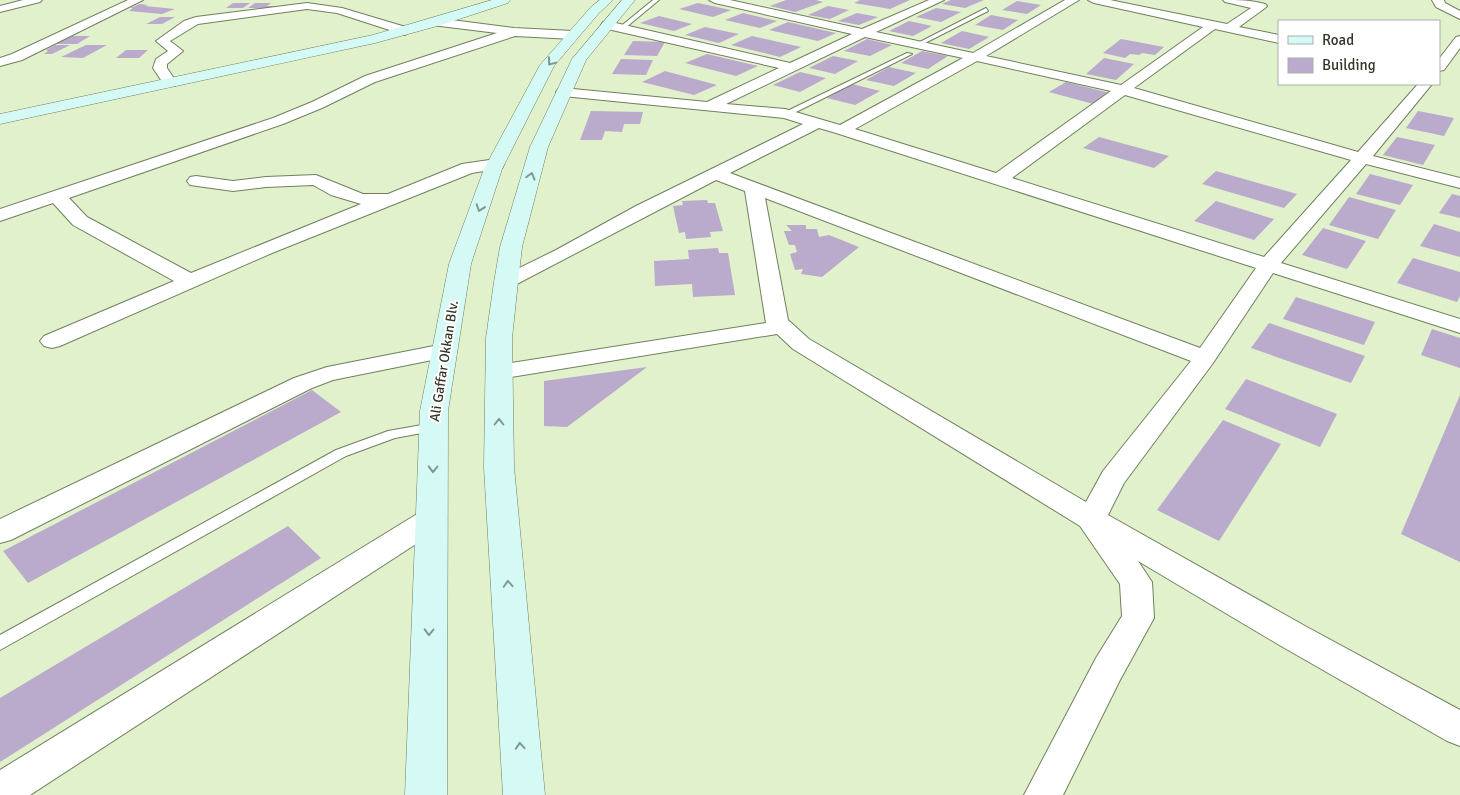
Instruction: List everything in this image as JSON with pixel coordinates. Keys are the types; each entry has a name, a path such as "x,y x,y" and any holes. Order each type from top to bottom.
{"main road":[{"path":"0,119 334,48 405,31 504,0"},
{"name":"Ali Gaffar Okkan Blv.","path":"524,795 499,467 499,338 506,282 511,247 539,147 562,92 579,59 629,0"},
{"name":"Ali Gaffar Okkan Blv.","path":"426,795 433,426 460,264 496,164 548,65 595,10 612,18"}],"street":[{"path":"0,9 36,0"},
{"path":"0,62 17,56 137,0"},
{"path":"715,0 863,33 913,50 975,57 1124,90 1362,158 1460,183"},
{"path":"708,107 863,33 938,0"},
{"path":"842,130 975,57 1073,0"},
{"path":"1094,0 1278,39"},
{"path":"1228,28 1261,6 1229,0"},
{"path":"1460,3 1439,0 1440,5 1460,16"},
{"path":"170,83 160,68 161,62 177,51 162,41 188,24 196,22 308,6 338,10 405,31"},
{"path":"612,18 791,67"},
{"path":"436,22 514,32 573,35"},
{"path":"998,180 1213,25"},
{"path":"0,215 278,121 317,105 370,79 514,32"},
{"path":"1440,67 1460,40"},
{"path":"1440,68 1453,71"},
{"path":"1091,519 1113,478 1205,358 1269,264 1424,85"},
{"path":"562,92 785,114 842,130 1269,264 1460,326"},
{"path":"506,282 563,254 643,210 817,123"},
{"path":"52,340 392,198 468,168 496,164"},
{"path":"716,174 1205,358"},
{"path":"196,181 233,186 266,182 316,180 338,191 362,199 392,198"},
{"path":"754,189 777,322 801,344 1091,519 1460,729"},
{"path":"57,196 80,221 190,281"},
{"path":"499,372 782,327"},
{"path":"0,532 303,383 327,374 444,351"},
{"path":"0,792 432,519"},
{"path":"1043,795 1108,669 1138,618 1136,582 1091,519"}],"lane":[{"path":"612,18 656,0"},
{"path":"785,114 913,50 986,10"},
{"path":"0,643 341,453 393,434 433,426"}],"building":[{"path":"786,0 816,0 823,2 795,12 770,6"},
{"path":"860,0 910,0 890,9 854,3"},
{"path":"951,0 984,0 965,8 942,4"},
{"path":"1017,1 1041,5 1027,14 1002,10"},
{"path":"233,3 250,3 243,8 226,8"},
{"path":"255,3 271,3 267,6 281,6 278,8 248,8"},
{"path":"698,3 731,10 713,17 679,9"},
{"path":"140,4 175,9 162,14 129,11 133,8 130,8"},
{"path":"828,6 849,10 830,19 808,15"},
{"path":"936,8 961,12 941,22 916,17"},
{"path":"743,13 777,21 760,28 725,20"},
{"path":"857,13 878,17 859,25 838,21"},
{"path":"991,15 1018,20 1003,30 975,25"},
{"path":"659,16 692,24 674,31 640,23"},
{"path":"160,17 175,17 162,24 146,24"},
{"path":"909,21 932,26 913,36 889,31"},
{"path":"788,22 836,33 818,41 769,30"},
{"path":"705,27 739,34 719,43 685,35"},
{"path":"962,31 989,37 969,49 941,43"},
{"path":"69,36 90,36 77,44 55,44"},
{"path":"752,36 801,47 780,57 731,45"},
{"path":"867,39 892,45 870,56 844,51"},
{"path":"1121,39 1164,47 1155,55 1130,54 1125,58 1103,53"},
{"path":"633,41 665,42 657,56 624,55"},
{"path":"55,45 70,45 52,54 44,54 48,51 46,50"},
{"path":"86,45 107,45 83,58 61,57"},
{"path":"126,50 148,50 139,58 116,58"},
{"path":"922,51 948,56 928,69 901,63"},
{"path":"707,54 758,66 736,76 685,63"},
{"path":"833,56 858,61 835,74 809,68"},
{"path":"1104,58 1134,64 1116,80 1086,74"},
{"path":"621,59 653,60 646,75 612,74"},
{"path":"889,67 916,73 894,86 866,80"},
{"path":"665,71 717,85 694,95 642,82"},
{"path":"800,72 826,78 800,92 773,85"},
{"path":"1066,82 1114,94 1097,105 1049,92"},
{"path":"852,84 880,91 855,105 827,98"},
{"path":"591,111 643,112 640,124 624,124 622,132 605,131 602,140 580,140"},
{"path":"1418,111 1454,118 1444,136 1406,128"},
{"path":"1099,137 1169,156 1154,168 1083,148"},
{"path":"1397,137 1435,145 1423,165 1383,155"},
{"path":"1216,171 1297,194 1284,208 1202,184"},
{"path":"1370,174 1413,185 1400,205 1356,194"},
{"path":"1452,194 1460,196 1460,218 1439,213"},
{"path":"1349,197 1396,210 1378,239 1329,225"},
{"path":"707,200 708,203 715,203 723,231 710,232 711,237 686,239 685,232 679,233 673,206 683,205 682,201"},
{"path":"1216,201 1274,219 1254,240 1194,221"},
{"path":"1434,224 1460,232 1460,257 1420,246"},
{"path":"786,225 806,225 806,229 817,229 819,237 829,235 859,247 822,277 801,274 803,269 795,270 790,254 797,252 795,245 789,245 784,231 792,231"},
{"path":"1323,228 1366,241 1347,269 1302,255"},
{"path":"718,248 719,253 728,253 735,295 693,297 692,284 655,286 654,261 689,259 688,250"},
{"path":"1413,258 1460,272 1460,296 1457,302 1397,283"},
{"path":"1296,297 1375,322 1364,345 1283,319"},
{"path":"1269,323 1365,356 1351,383 1251,348"},
{"path":"1432,329 1460,338 1460,368 1421,355"},
{"path":"647,367 567,427 544,426 544,381"},
{"path":"1246,379 1337,414 1320,447 1225,409"},
{"path":"312,390 341,412 28,583 3,551"},
{"path":"1460,395 1460,562 1401,534"},
{"path":"1223,420 1281,444 1219,541 1157,510"},
{"path":"288,526 321,558 0,762 0,698"}]}
